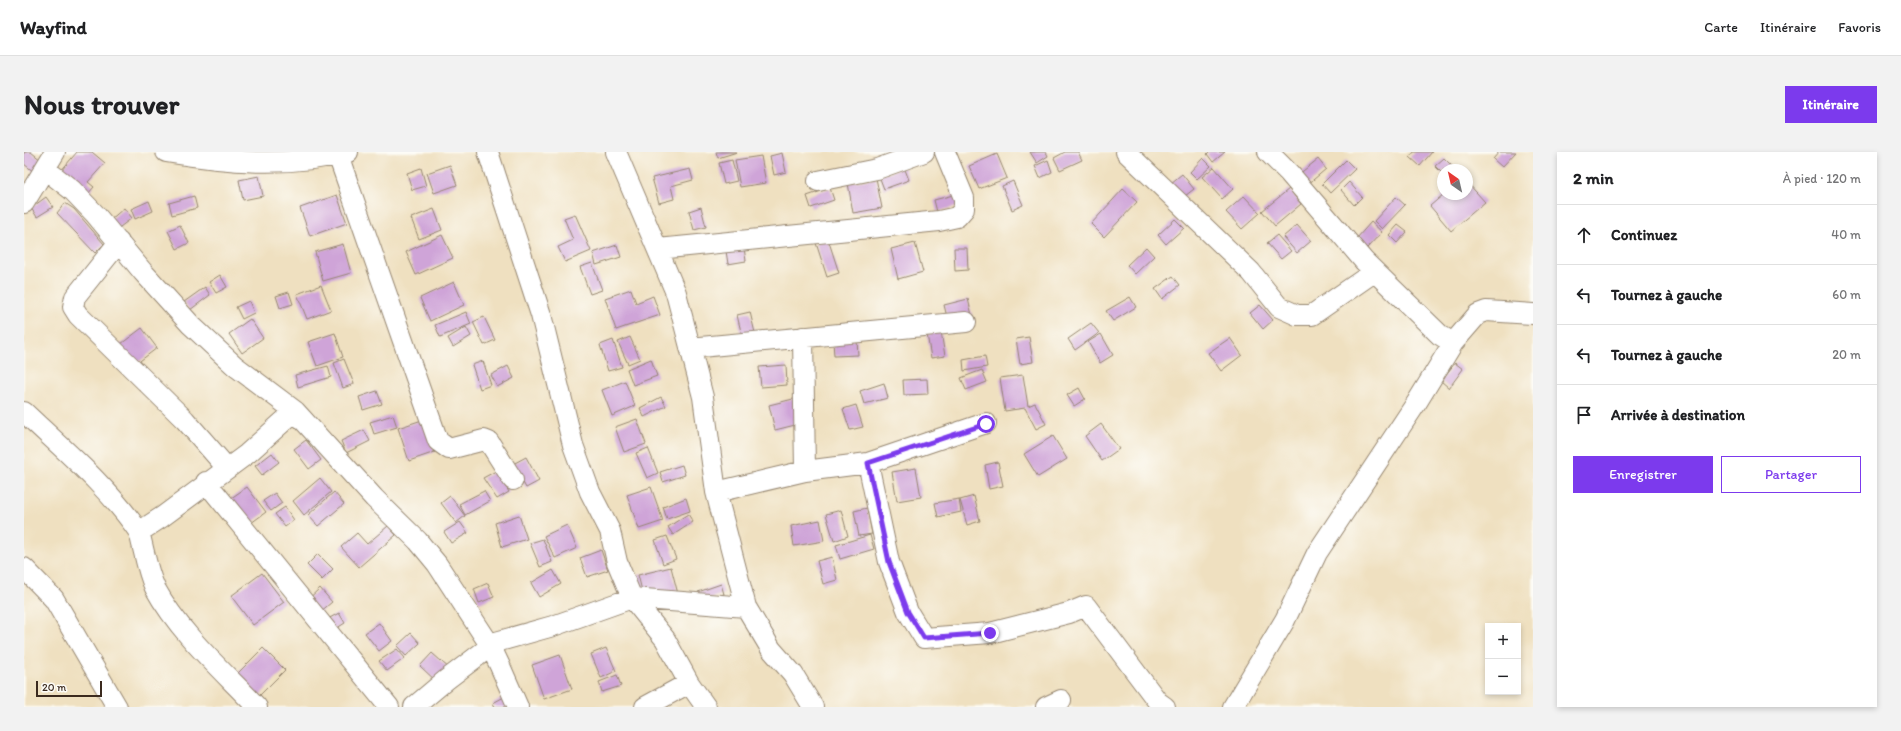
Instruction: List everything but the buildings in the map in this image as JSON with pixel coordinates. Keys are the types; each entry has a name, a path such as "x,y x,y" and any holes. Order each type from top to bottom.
{"street":[{"path":"166,152 213,159 286,163 343,153 438,441 449,448 484,440 489,442 513,480"},
{"path":"488,152 541,314 573,445 590,492 610,531 617,562 632,598 665,639 689,683 706,707"},
{"path":"616,152 676,293 703,397 716,492 746,607 771,649 793,674 813,707"},
{"path":"818,182 877,169 923,152"},
{"path":"658,249 957,217 964,209 964,198 945,152"},
{"path":"1126,152 1240,261 1279,307 1297,315 1312,315 1374,272"},
{"path":"1268,152 1289,173 1374,272 1440,335 1453,343"},
{"path":"24,203 52,156 72,190 119,242 143,272 212,346 240,370 295,411 374,498 418,541 436,564 490,645 518,707"},
{"path":"119,242 75,297 73,307 127,364 184,420 227,468"},
{"path":"1233,707 1285,620 1317,553 1417,402 1453,343 1478,314 1486,311 1533,314"},
{"path":"690,348 966,322"},
{"path":"803,337 805,471"},
{"path":"139,532 162,517 206,482 247,454 295,411"},
{"path":"24,412 106,491 125,512 139,532 155,587 168,609 185,630 257,707"},
{"path":"716,492 805,471 868,463 986,424"},
{"path":"868,463 889,562 908,612 924,638 990,633 1069,613 1086,606 1158,702 1165,707"},
{"path":"206,482 389,707"},
{"path":"24,568 54,599 117,707"},
{"path":"414,707 446,680 496,642 553,626 632,598 746,607"},
{"path":"645,707 689,683"}],"route":[{"path":"986,424 868,463 889,562 908,612 924,638 990,633"}]}
